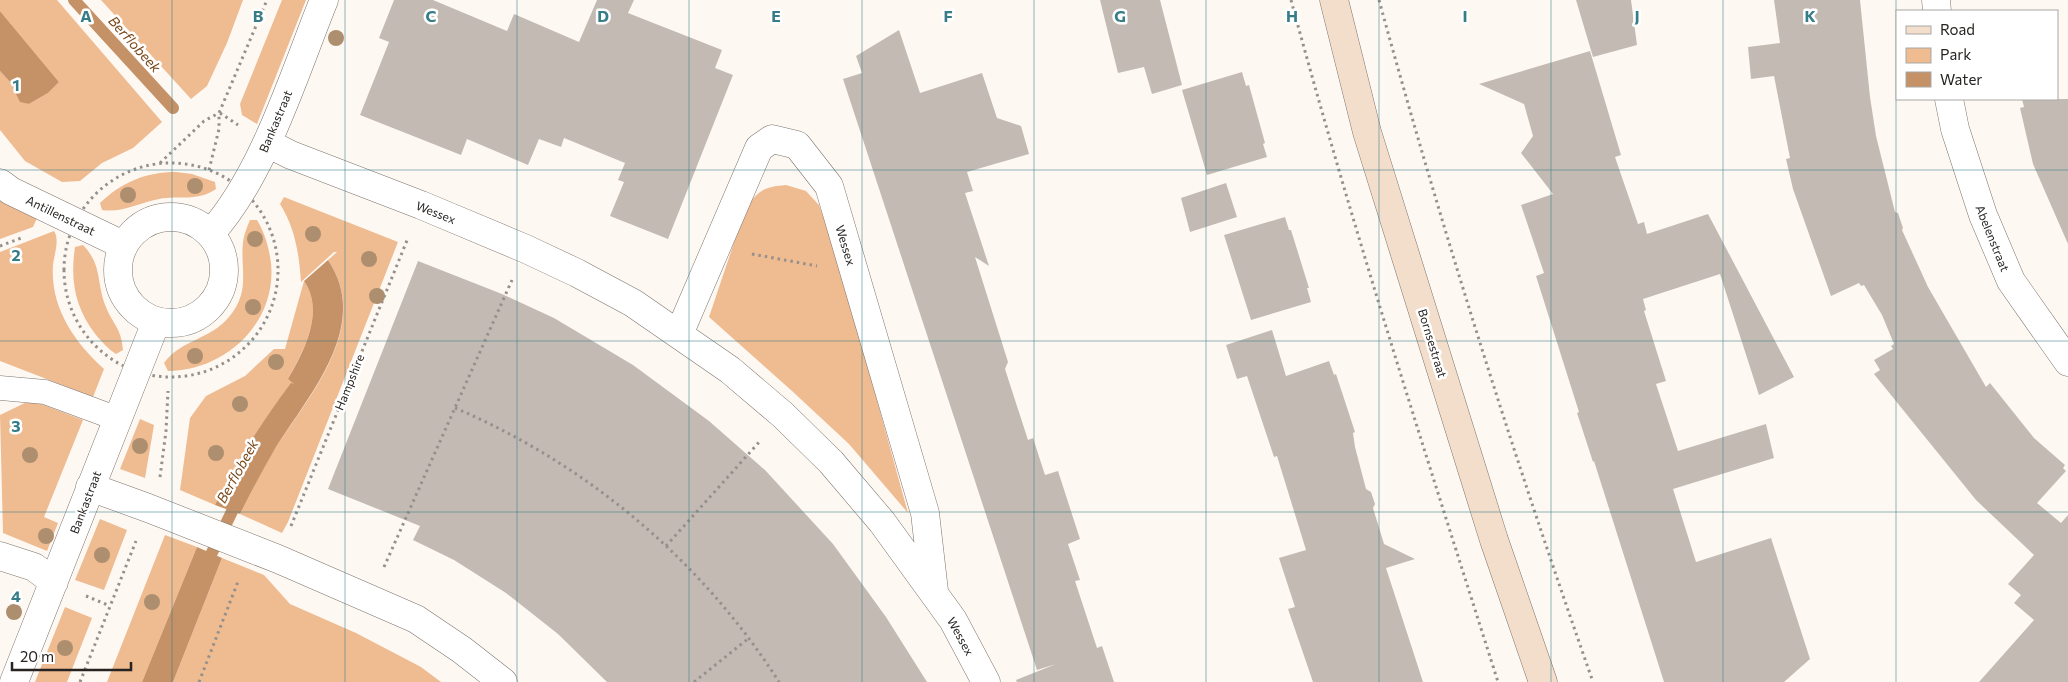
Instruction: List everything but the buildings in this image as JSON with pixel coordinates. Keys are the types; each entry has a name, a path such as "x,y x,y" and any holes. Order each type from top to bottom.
{"main road":[{"name":"Bornsestraat","path":"1334,0 1367,132 1494,540 1543,682"}],"street":[{"name":"Bankastraat","path":"210,233 223,220 242,190 266,143 324,0"},
{"name":"Abelenstraat","path":"1949,100 1955,129 1983,215 2011,281 2068,362"},
{"name":"Wessex","path":"679,334 759,148 772,139 797,145 829,186 926,513 934,591"},
{"name":"Wessex","path":"266,143 291,155 421,205 578,272 633,303 730,370 783,415 831,462 882,522 934,591 953,620 986,682"},
{"name":"Antillenstraat","path":"0,183 11,191 75,220 123,245"},
{"path":"171,216 185,218 199,224 210,233 219,246 224,261 224,277 220,291 212,304 201,315 187,322 172,324 156,322 144,317 133,308 119,285 117,272 118,258 123,245 132,234 143,224 156,218 171,216"},
{"name":"Bankastraat","path":"14,682 156,322"},
{"path":"90,488 158,512 246,547 416,620 462,650 503,682"},
{"path":"0,556 34,567 54,582"}],"lane":[{"path":"0,388 45,392 118,419"}],"path":[{"path":"209,170 219,130 219,113 267,0"},
{"path":"1291,0 1330,143 1382,318 1498,682"},
{"path":"1379,0 1408,106 1533,511 1592,682"},
{"path":"159,163 204,121 219,113"},
{"path":"80,682 158,512 166,431 168,377 196,376 225,364 251,343 269,317 278,286 278,254 269,223 250,197 242,190 225,177 195,165 176,162 159,163 131,170 103,186 82,209 75,220 68,238 63,270 68,302 82,331 104,355 136,372"},
{"name":"Hampshire","path":"278,560 421,205"},
{"path":"716,248 854,272"},
{"path":"369,599 526,249"},
{"path":"454,408 487,422 557,462 619,505 666,546 706,586 749,638 779,682"},
{"path":"666,546 783,415"},
{"path":"199,682 246,547"},
{"path":"694,682 749,638"}],"green space":[{"path":"0,0 57,0 162,122 133,148 102,163 80,181 62,182 25,161 0,130 0,71 10,82 20,101 29,104 48,93 59,82 0,11"},
{"path":"101,0 243,0 227,43 207,86 191,99"},
{"path":"282,0 306,0 257,124 242,115 240,104"},
{"path":"176,172 192,174 215,182 216,189 195,197 166,198 124,209 102,210 100,203 126,184 145,176"},
{"path":"786,185 806,191 819,205 838,259 908,513 849,444 709,317 746,207 763,190"},
{"path":"284,197 398,242 288,522 282,533 240,514 271,455 319,382 340,334 343,309 340,285 328,260 337,252 334,252 301,282 295,241 289,222 280,204"},
{"path":"0,199 37,218 33,227 0,239"},
{"path":"250,220 257,220 260,225 269,252 271,285 266,305 244,339 228,352 209,362 189,369 168,371 164,363 171,355 187,344 213,331 229,317 236,307 240,298 243,280 243,242"},
{"path":"54,231 57,243 53,265 53,280 55,295 60,309 74,335 93,359 104,369 93,397 0,361 0,252"},
{"path":"83,245 94,260 106,307 119,331 123,350 116,354 96,335 83,315 79,304 73,271 75,247"},
{"path":"304,281 313,305 312,318 306,343 288,379 294,383 293,385 291,384 250,442 215,505 180,490 190,418 206,396 245,376 274,349 285,349"},
{"path":"31,400 83,420 44,517 58,523 47,551 3,533 0,415"},
{"path":"140,419 154,425 145,478 120,469"},
{"path":"100,519 127,530 104,590 75,580"},
{"path":"165,535 197,547 142,682 107,682"},
{"path":"222,558 264,575 290,604 356,633 421,667 441,682 173,682"},
{"path":"65,607 92,618 67,682 35,682"}],"water":[{"path":"0,11 59,82 48,93 29,104 20,102 10,82 0,71"},
{"path":"328,260 340,285 343,309 340,334 331,358 319,382 276,447 240,514 215,505 260,427 291,383 294,384 288,379 306,344 312,318 313,305 304,281"},
{"path":"197,547 222,558 173,682 142,682"}],"waterway":[{"name":"Berflobeek","path":"74,0 173,108"},
{"name":"Berflobeek","path":"204,569 239,497"}]}
